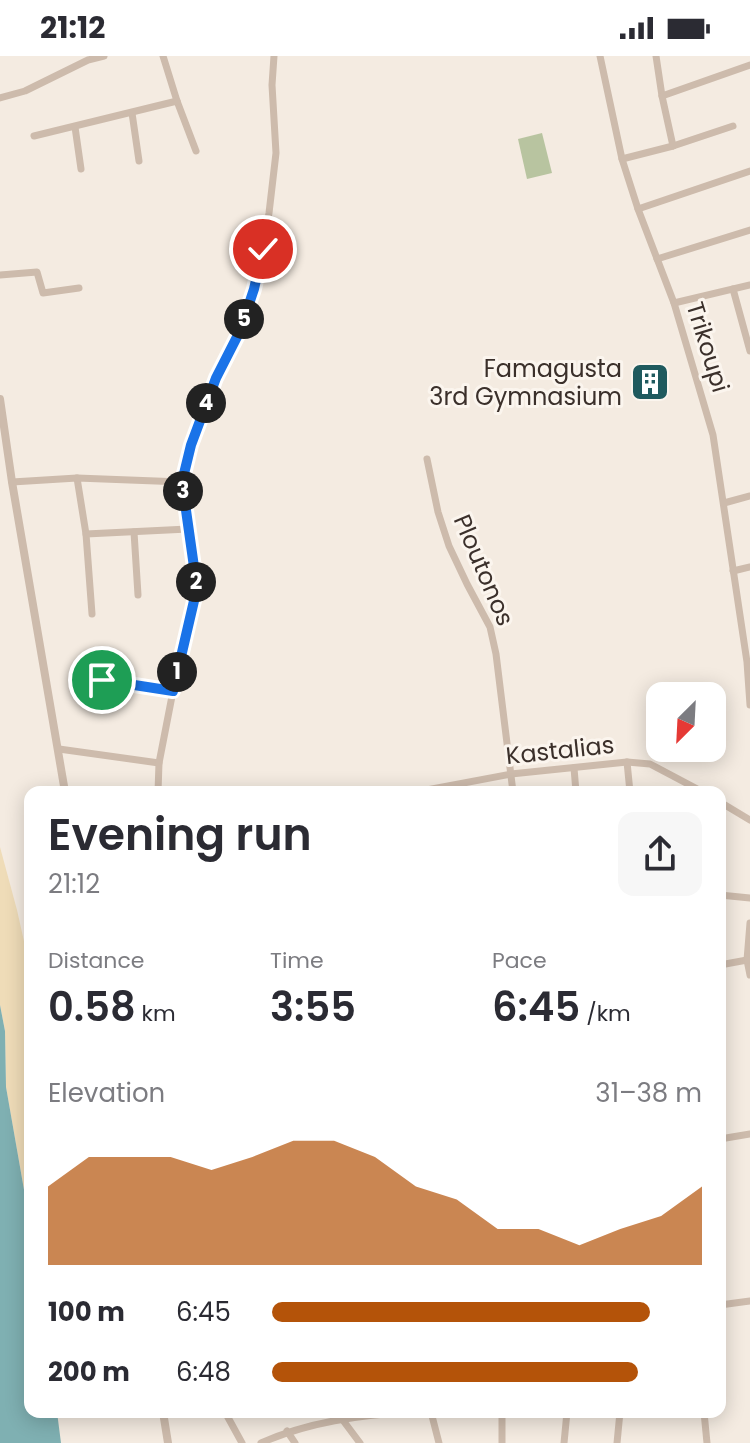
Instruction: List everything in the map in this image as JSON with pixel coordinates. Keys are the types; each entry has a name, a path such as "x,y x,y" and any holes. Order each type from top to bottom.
{"street":[{"path":"0,98 25,91 88,60 104,56"},
{"path":"163,56 196,151"},
{"path":"158,786 159,763 173,691 197,588 182,482 191,445 216,378 240,331 263,249 276,153 272,85 274,56"},
{"name":"Trikoupi","path":"600,56 622,159 674,303 713,435 748,662 750,705"},
{"path":"656,56 673,146"},
{"path":"662,96 750,65"},
{"path":"34,136 177,101"},
{"path":"132,113 139,161"},
{"path":"622,159 733,126"},
{"path":"75,127 81,169"},
{"path":"638,209 750,171"},
{"path":"657,259 750,230"},
{"path":"0,275 37,272 43,293 79,288"},
{"path":"674,303 750,285"},
{"path":"733,289 750,351"},
{"path":"0,399 64,786"},
{"name":"Ploutonos","path":"427,459 449,546 490,627 512,786"},
{"path":"12,482 77,478 182,482"},
{"path":"77,478 86,534 92,614"},
{"path":"724,503 750,496"},
{"path":"86,534 188,529"},
{"path":"134,532 138,595"},
{"path":"733,571 750,567"},
{"path":"79,678 173,691"},
{"path":"59,749 159,763"},
{"path":"627,762 629,786"},
{"name":"Kastalias","path":"448,786 511,774 627,762 650,764 687,786"},
{"path":"574,768 576,786"},
{"path":"726,806 750,820"},
{"path":"726,896 750,898"},
{"path":"750,923 747,960 750,975"},
{"path":"726,964 747,960"},
{"path":"726,1138 750,1134"},
{"path":"726,1304 750,1301"},
{"path":"164,1418 168,1443"},
{"path":"228,1418 242,1443"},
{"path":"261,1443 287,1431 335,1418"},
{"path":"343,1418 360,1443"},
{"path":"433,1418 439,1443"},
{"path":"502,1418 502,1443"},
{"path":"564,1443 566,1418"},
{"path":"617,1443 619,1418"},
{"path":"705,1418 707,1443"},
{"path":"287,1431 295,1443"}],"green space":[{"path":"542,133 552,173 527,179 518,139"}],"sand":[{"path":"0,847 24,941 24,1190 6,1087 5,1031 0,1005"}],"water":[{"path":"0,1005 5,1031 6,1087 24,1190 24,1418 58,1418 61,1443 0,1443"}],"place":[{"name":"Famagusta 3rd Gymnasium","path":"650,382"}],"route":[{"path":"102,680 173,691 197,588 182,482 191,445 216,378 240,331 263,249"}]}
